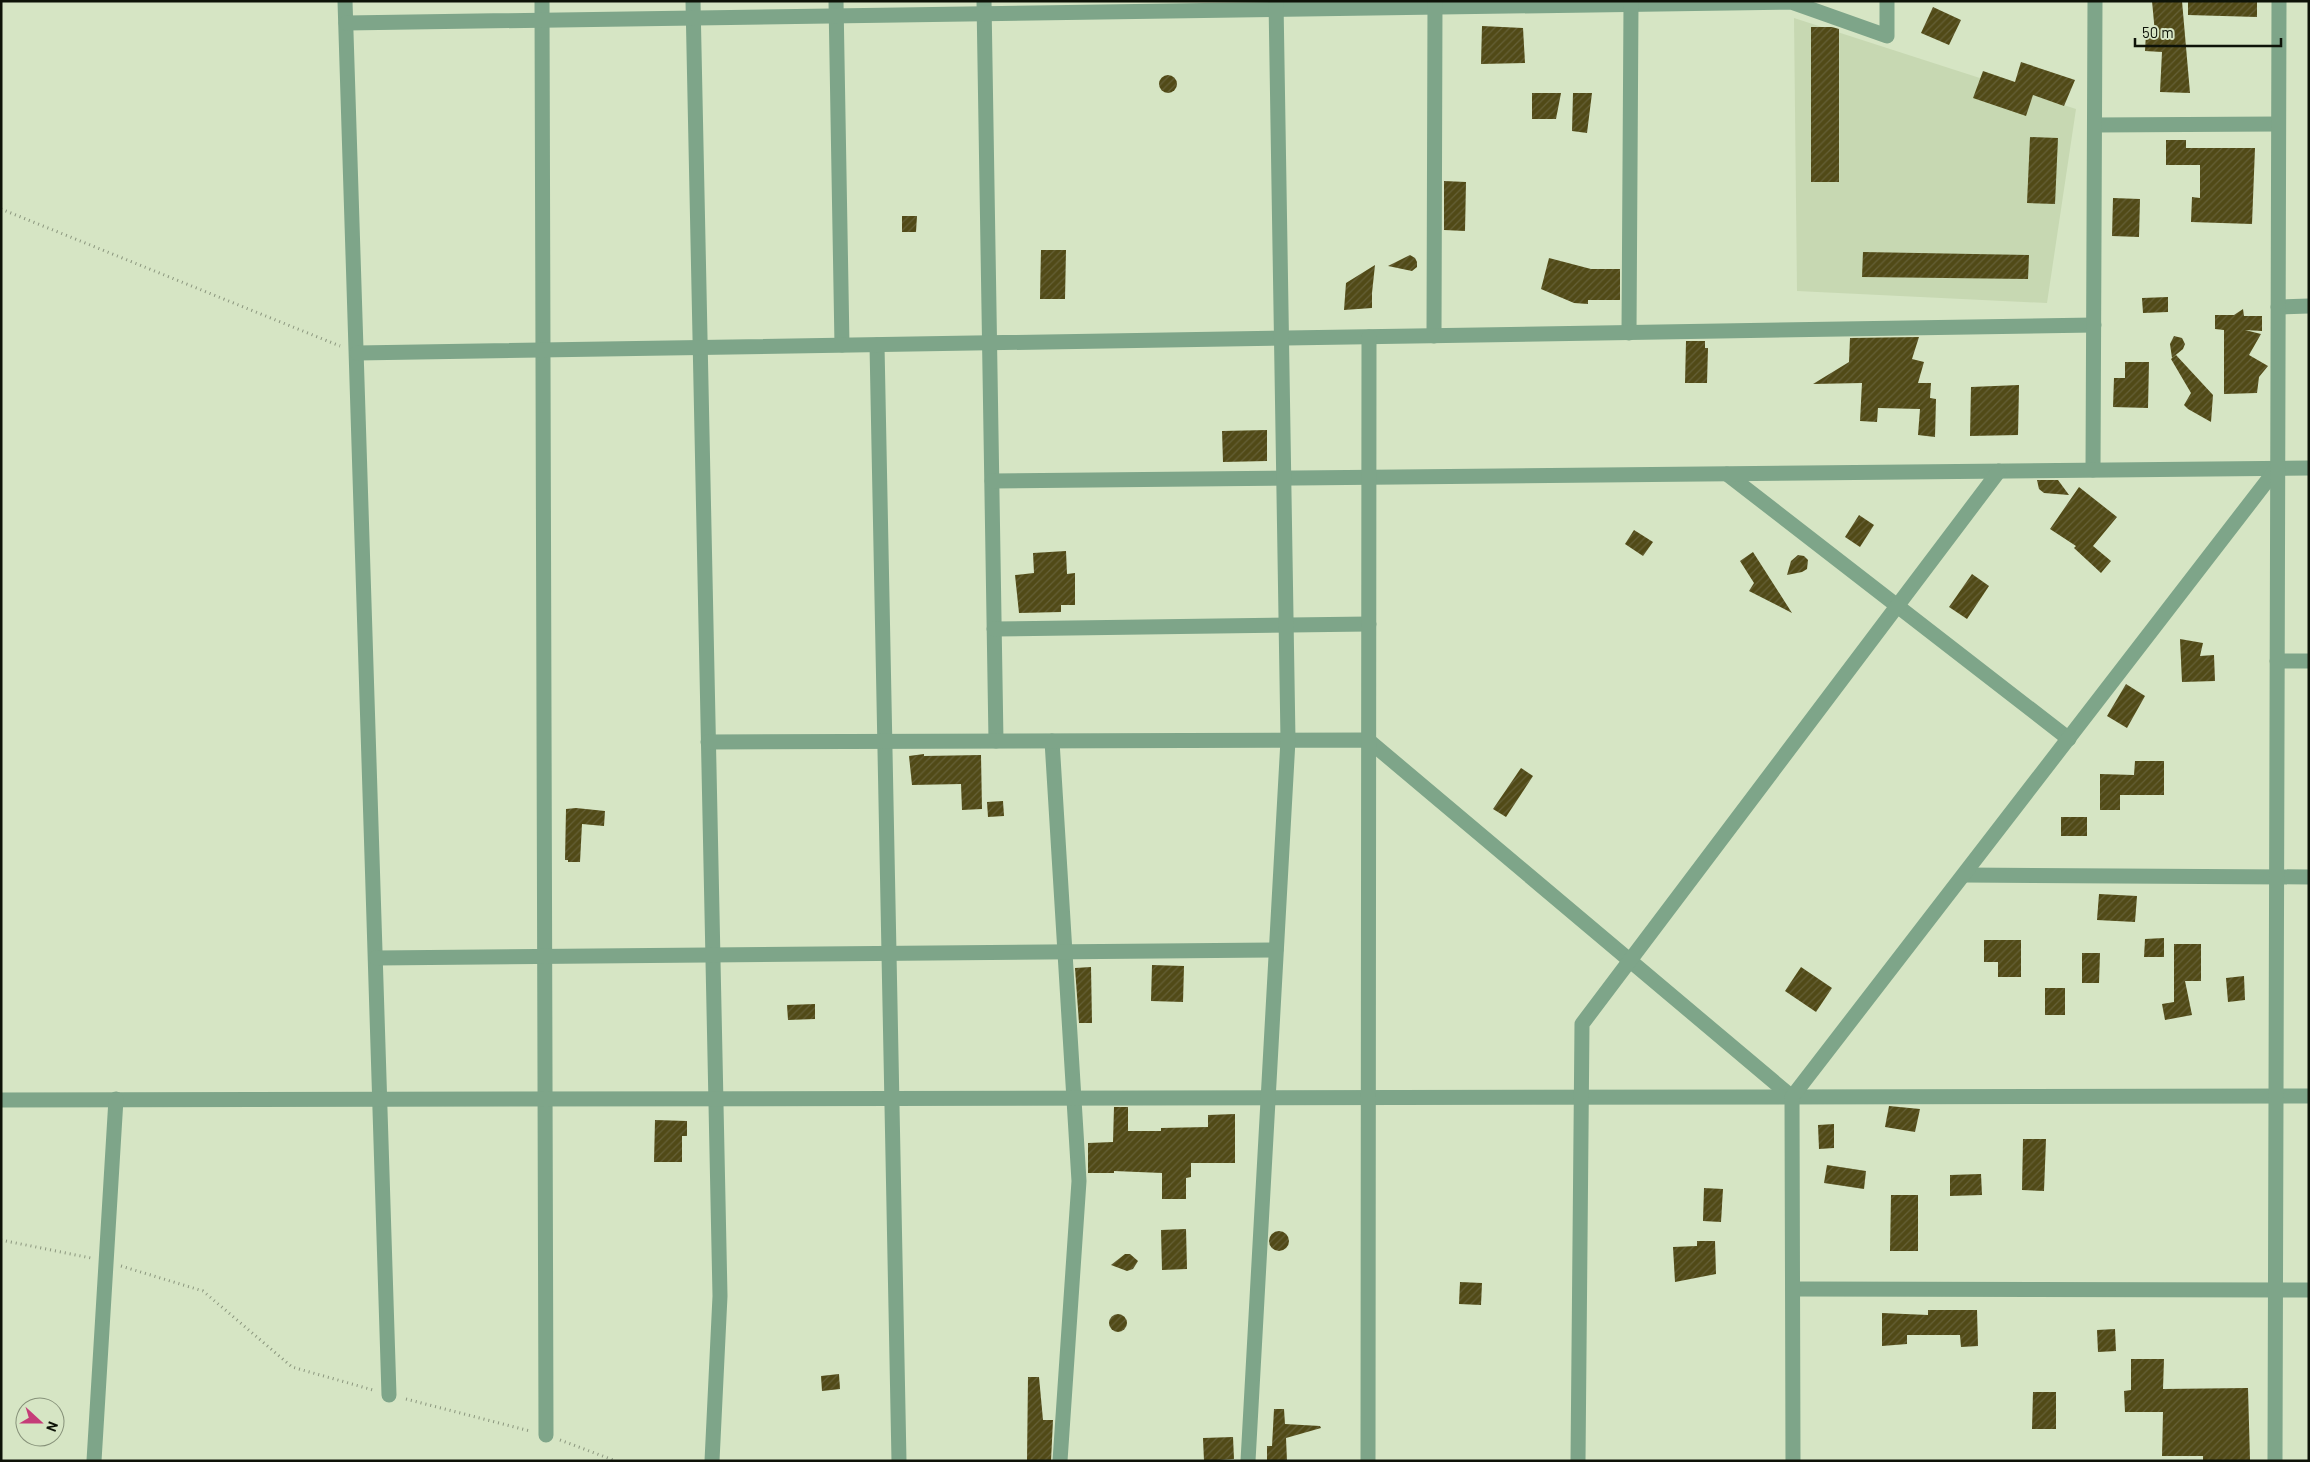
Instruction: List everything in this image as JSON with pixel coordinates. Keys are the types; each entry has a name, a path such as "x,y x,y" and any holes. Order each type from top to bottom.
{"street":[{"path":"346,1 389,1395"},
{"path":"542,1 546,1435"},
{"path":"693,1 720,1296 712,1461"},
{"path":"346,23 693,18 836,9 1791,2 1887,36 1887,1"},
{"path":"2093,470 2095,1"},
{"path":"2274,1461 2279,1"},
{"path":"1434,336 1435,4"},
{"path":"1629,333 1631,4"},
{"path":"1248,1461 1288,740 1276,5"},
{"path":"985,8 996,741"},
{"path":"836,9 842,345"},
{"path":"2094,125 2278,124"},
{"path":"2278,307 2309,306"},
{"path":"357,353 2094,325"},
{"path":"1368,1461 1369,337"},
{"path":"877,345 899,1461"},
{"path":"1793,1461 1792,1097 2277,468"},
{"path":"992,481 2309,468"},
{"path":"1578,1461 1582,1024 1999,471"},
{"path":"1727,474 2069,739"},
{"path":"994,629 1368,624"},
{"path":"2277,661 2309,661"},
{"path":"708,742 1368,740 1792,1097"},
{"path":"1052,741 1079,1182 1060,1461"},
{"path":"1964,876 2309,877"},
{"path":"376,958 1276,950"},
{"path":"1,1100 2309,1096"},
{"path":"94,1461 116,1099"},
{"path":"1792,1289 2309,1290"}],"path":[{"path":"1,208 357,353"},
{"path":"1,1240 106,1262 203,1291 292,1366 389,1395 546,1435 616,1461"}],"shaded area":[{"path":"1794,18 2076,109 2047,303 1797,291"}],"building":[{"path":"2152,1 2182,1 2190,93 2160,92 2162,52 2145,51 2146,33 2155,33"},
{"path":"2188,1 2257,1 2257,17 2188,15"},
{"path":"1933,7 1961,20 1949,45 1921,33"},
{"path":"1482,26 1523,28 1525,63 1481,64"},
{"path":"1811,27 1839,29 1839,182 1811,182"},
{"path":"2021,62 2075,80 2064,106 2033,95 2026,116 1973,98 1983,71 2015,82"},
{"path":"1168,75 1174,78 1177,84 1174,90 1168,93 1162,90 1159,84 1162,78"},
{"path":"1532,93 1561,93 1556,119 1532,119"},
{"path":"1573,93 1592,93 1587,133 1572,131"},
{"path":"2030,137 2058,138 2055,204 2027,203"},
{"path":"2166,140 2186,140 2186,148 2255,148 2252,224 2191,222 2192,197 2200,198 2200,165 2166,165"},
{"path":"1444,181 1466,182 1465,231 1444,230"},
{"path":"2113,198 2140,199 2139,237 2112,236"},
{"path":"902,216 917,216 916,232 902,232"},
{"path":"1041,250 1066,250 1065,299 1040,299"},
{"path":"1863,252 2029,255 2028,279 1862,277"},
{"path":"1410,255 1417,262 1417,267 1412,271 1388,266"},
{"path":"1549,258 1591,269 1620,269 1620,300 1588,300 1588,304 1574,303 1541,289"},
{"path":"1375,265 1372,308 1344,310 1346,283"},
{"path":"2168,297 2168,312 2143,313 2142,298"},
{"path":"2243,309 2244,316 2262,316 2262,331 2245,330 2261,334 2249,355 2268,366 2259,377 2257,393 2224,394 2224,330 2215,329 2215,315 2234,315"},
{"path":"2174,336 2182,338 2185,344 2183,349 2172,358 2170,344"},
{"path":"1919,337 1912,359 1924,362 1918,383 1931,383 1930,398 1936,399 1935,437 1918,435 1920,409 1878,408 1877,422 1860,421 1862,383 1813,384 1849,362 1850,338"},
{"path":"1686,341 1705,341 1705,348 1708,348 1707,383 1685,383"},
{"path":"2176,355 2213,395 2211,422 2184,405 2191,393 2171,359"},
{"path":"2125,362 2149,362 2148,408 2113,407 2114,378 2125,378"},
{"path":"2019,385 2018,435 1970,436 1971,387"},
{"path":"1267,430 1267,461 1223,462 1222,431"},
{"path":"2037,480 2058,480 2069,495 2044,493 2039,489"},
{"path":"2079,487 2117,517 2093,546 2111,561 2101,573 2074,548 2076,546 2050,529"},
{"path":"1859,515 1874,525 1860,547 1845,537"},
{"path":"1634,530 1653,542 1643,556 1625,544"},
{"path":"1066,551 1067,574 1075,573 1075,605 1061,605 1061,612 1019,613 1015,575 1034,573 1033,553"},
{"path":"1753,552 1792,613 1749,591 1754,583 1740,561"},
{"path":"1798,555 1804,556 1808,560 1807,569 1787,575 1791,561"},
{"path":"1972,574 1989,586 1967,619 1949,607"},
{"path":"2180,639 2203,643 2200,656 2214,655 2215,681 2182,682"},
{"path":"2126,684 2145,696 2127,728 2107,716"},
{"path":"924,754 924,756 981,755 982,809 962,810 961,784 912,785 909,756"},
{"path":"2135,761 2164,761 2164,795 2120,795 2120,810 2100,810 2100,774 2134,775"},
{"path":"1521,768 1533,776 1506,817 1493,809"},
{"path":"1003,801 1004,816 988,817 987,802"},
{"path":"576,808 605,811 604,826 582,824 580,862 568,862 568,860 565,860 566,809"},
{"path":"2061,817 2087,817 2087,836 2061,836"},
{"path":"2099,894 2137,896 2135,922 2097,920"},
{"path":"2164,938 2164,957 2144,957 2145,939"},
{"path":"1984,940 2021,940 2021,977 1998,977 1998,962 1984,962"},
{"path":"2174,944 2201,944 2201,981 2185,981 2192,1015 2165,1020 2162,1004 2174,1002"},
{"path":"2082,953 2100,953 2099,983 2082,983"},
{"path":"1152,965 1184,966 1183,1002 1151,1001"},
{"path":"1091,967 1092,1023 1079,1023 1075,968"},
{"path":"1801,967 1832,988 1816,1012 1785,991"},
{"path":"2244,976 2245,1000 2228,1002 2226,978"},
{"path":"2045,988 2065,988 2065,1015 2045,1015"},
{"path":"815,1004 815,1019 788,1020 787,1005"},
{"path":"1889,1106 1920,1109 1915,1132 1885,1127"},
{"path":"1114,1107 1128,1107 1128,1131 1161,1131 1161,1128 1208,1127 1208,1115 1235,1114 1235,1163 1191,1163 1191,1177 1186,1178 1186,1199 1162,1199 1162,1173 1114,1171 1114,1173 1088,1173 1088,1143 1113,1142"},
{"path":"655,1120 687,1121 687,1136 682,1136 682,1162 654,1162"},
{"path":"1834,1124 1834,1148 1819,1149 1818,1125"},
{"path":"2023,1139 2046,1139 2044,1191 2022,1190"},
{"path":"1827,1165 1866,1171 1864,1189 1824,1183"},
{"path":"1981,1174 1982,1195 1950,1196 1950,1175"},
{"path":"1704,1188 1723,1189 1721,1222 1703,1221"},
{"path":"1891,1195 1918,1195 1918,1251 1890,1251"},
{"path":"1186,1229 1187,1269 1162,1270 1161,1230"},
{"path":"1279,1231 1286,1234 1289,1241 1286,1248 1279,1251 1272,1248 1269,1241 1272,1234"},
{"path":"1697,1241 1715,1241 1716,1274 1675,1282 1673,1247 1697,1246"},
{"path":"1125,1254 1130,1254 1138,1261 1133,1269 1127,1271 1111,1265"},
{"path":"1460,1282 1482,1283 1481,1305 1459,1304"},
{"path":"1928,1310 1977,1310 1978,1346 1961,1347 1960,1335 1907,1335 1907,1344 1882,1346 1882,1313 1928,1315"},
{"path":"1118,1314 1124,1317 1127,1323 1124,1329 1118,1332 1112,1329 1109,1323 1112,1317"},
{"path":"2115,1329 2116,1351 2098,1352 2097,1330"},
{"path":"2131,1359 2164,1359 2163,1389 2248,1388 2250,1460 2203,1461 2203,1456 2162,1456 2163,1412 2125,1412 2124,1391 2131,1390"},
{"path":"839,1374 840,1389 822,1391 821,1376"},
{"path":"1028,1377 1039,1377 1043,1420 1053,1420 1051,1461 1027,1461"},
{"path":"2033,1392 2056,1392 2056,1429 2032,1429"},
{"path":"1274,1409 1284,1409 1285,1424 1320,1426 1321,1428 1286,1438 1287,1461 1267,1461 1267,1446 1272,1446"},
{"path":"1233,1437 1234,1459 1204,1461 1203,1438"}]}
